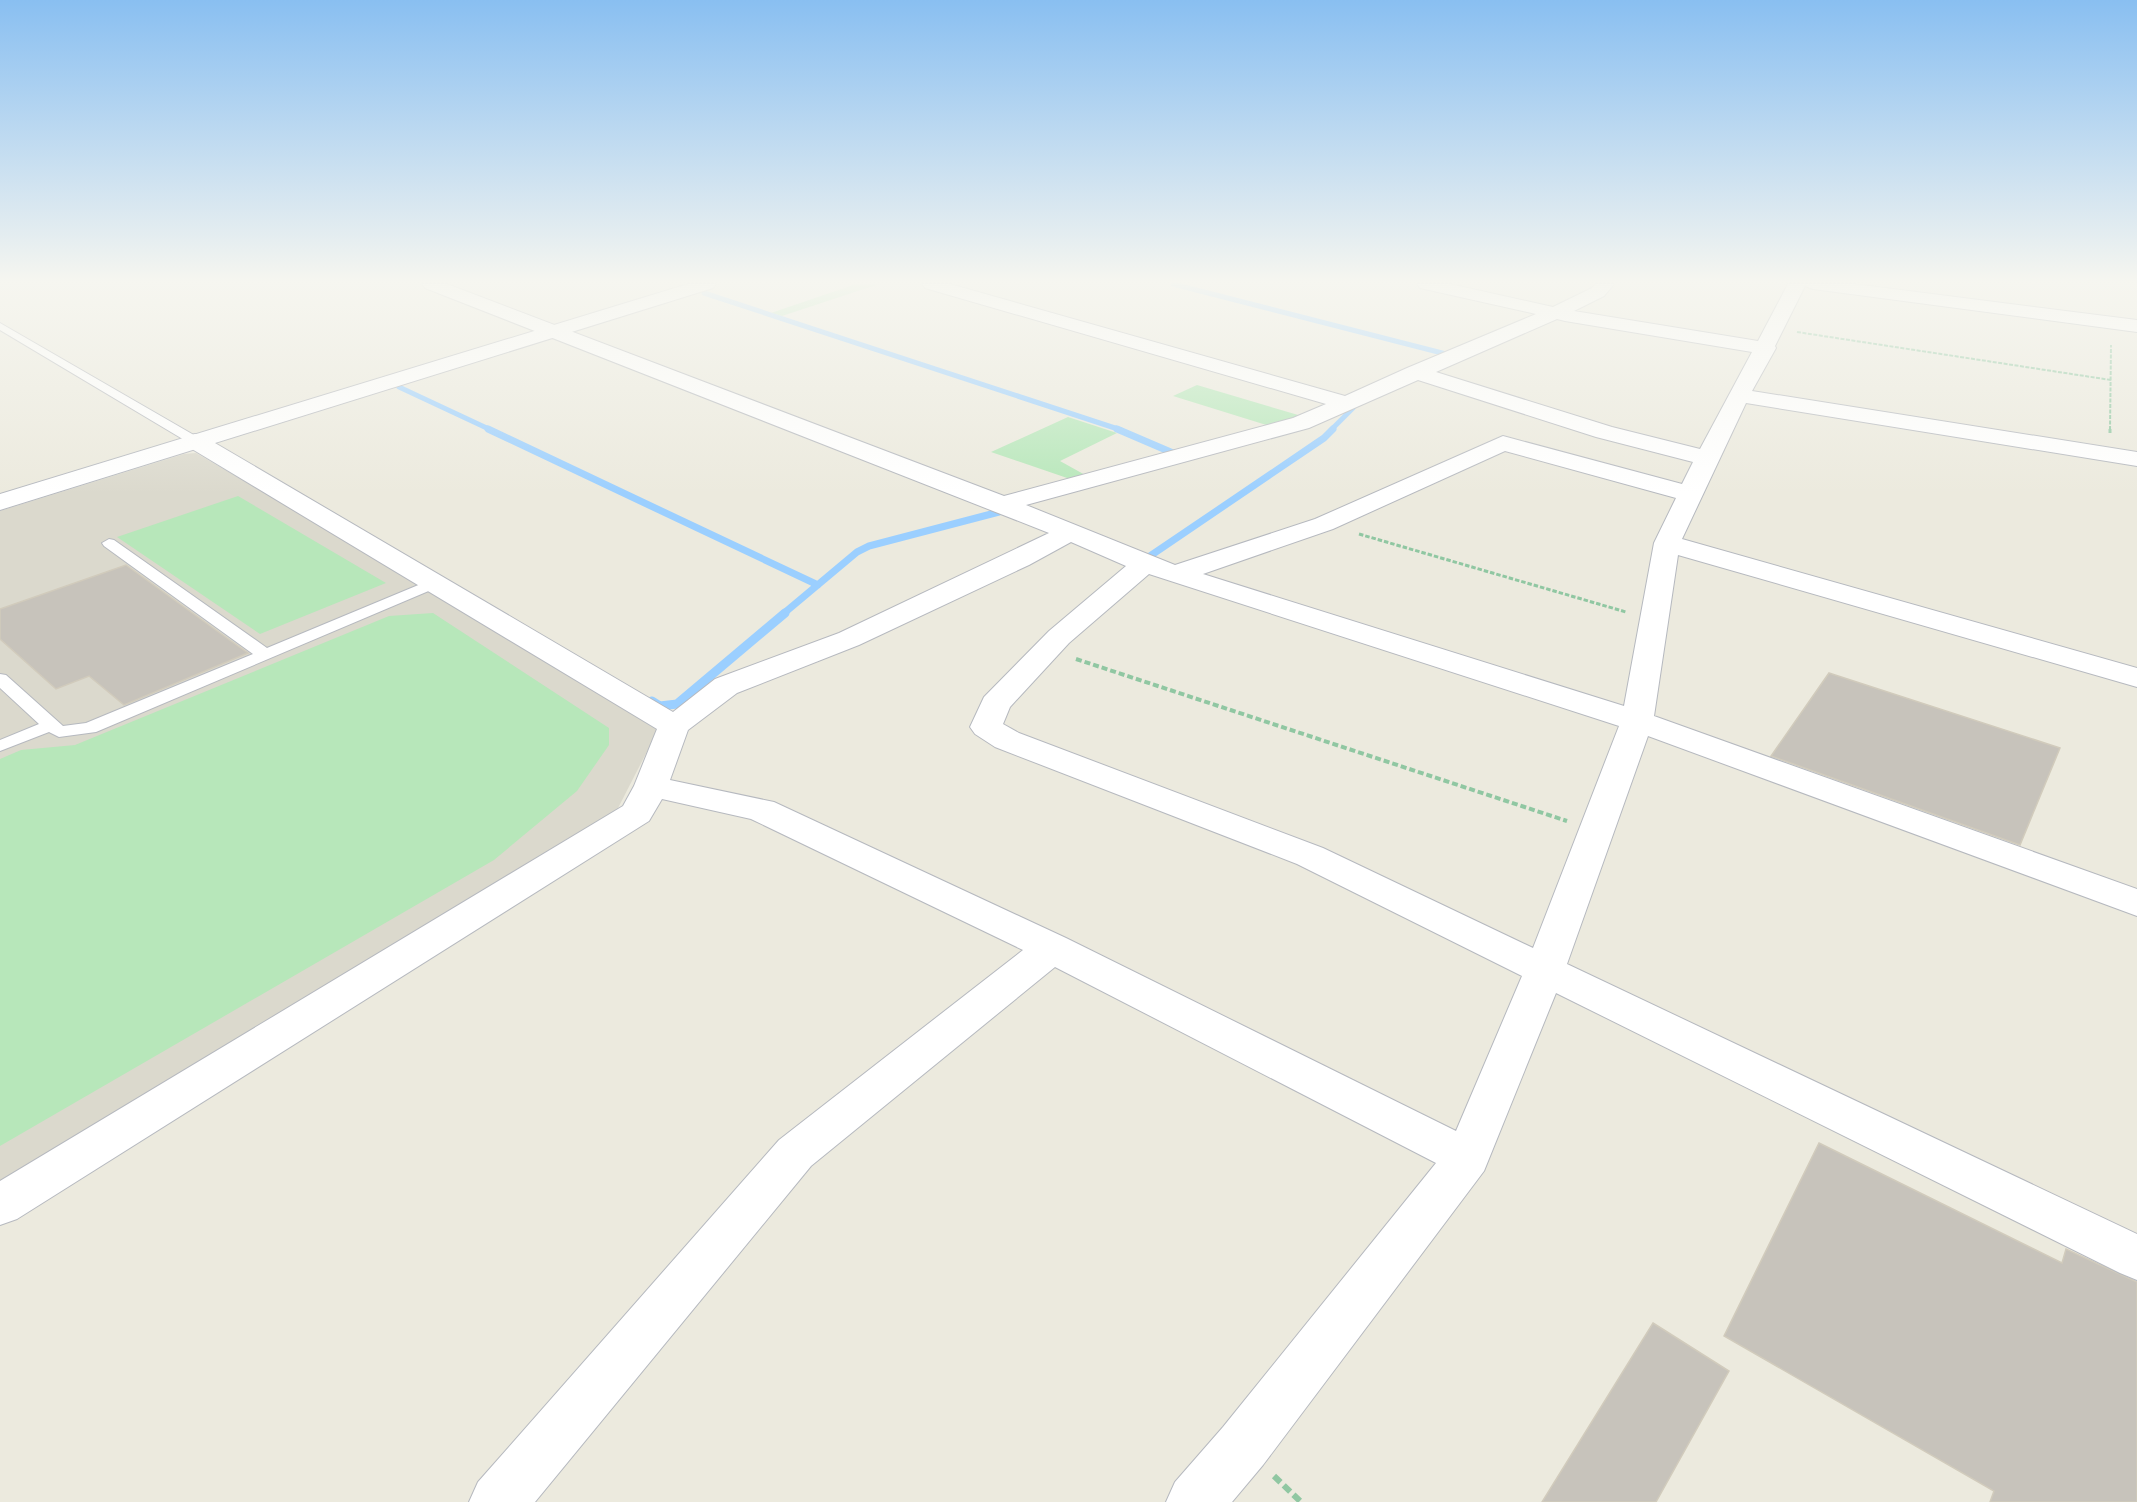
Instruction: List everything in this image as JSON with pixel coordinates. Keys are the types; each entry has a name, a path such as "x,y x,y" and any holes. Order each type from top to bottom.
{"street":[{"path":"0,502 479,354"},
{"path":"615,354 1002,504 1160,569 1637,721 2137,903"},
{"path":"1175,354 1348,404"},
{"path":"1002,504 1301,423 1457,354"},
{"path":"1195,1502 1243,1446 1468,1158 1544,972 1637,721 1667,543 1707,458 1763,354"},
{"path":"1414,372 1604,432 1707,458"},
{"path":"1741,396 2137,459"},
{"path":"195,441 674,726"},
{"path":"1691,494 1503,443 1324,524 1160,569 1047,649 995,704 986,727 1007,740 1310,856 1544,972 2137,1258"},
{"path":"0,1205 637,813 651,786 674,726 726,686 849,639 1020,559 1071,532"},
{"path":"1667,543 2137,678"},
{"path":"651,786 762,810 1052,948 1468,1158"},
{"path":"498,1502 795,1153 1052,948"}],"lane":[{"path":"48,354 195,441"},
{"path":"109,543 266,655"},
{"path":"0,679 59,732 90,728 433,584"},
{"path":"0,746 51,725"}],"path":[{"path":"1896,354 2111,380"},
{"path":"2110,455 2111,354"},
{"path":"1324,524 1654,620"},
{"path":"1047,649 1597,830"}],"shaded area":[{"path":"196,453 650,718 658,730 616,812 0,1191 0,511 184,454"}],"green space":[{"path":"1197,385 1305,417 1273,427 1173,396"},
{"path":"1068,417 1117,433 1060,461 1087,476 1073,480 991,452"},
{"path":"238,496 386,583 260,634 117,537"},
{"path":"433,613 609,728 609,745 577,791 494,860 0,1146 0,759 21,750 75,745 389,616"}],"building":[{"path":"126,565 248,653 124,705 89,676 56,689 0,639 0,609"},
{"path":"1829,673 2060,748 2020,845 1771,756"},
{"path":"1819,1143 2062,1263 2066,1249 2137,1282 2137,1502 1990,1502 1994,1491 1724,1336"},
{"path":"1653,1323 1729,1371 1656,1502 1542,1502"}],"waterway":[{"path":"890,354 1121,430"},
{"path":"399,387 491,430"},
{"path":"1331,430 1353,408"},
{"path":"488,429 818,585"},
{"path":"1117,429 1173,453"},
{"path":"1150,556 1324,438 1333,429"},
{"path":"818,585 857,552 869,546 999,512"},
{"path":"783,614 818,585"},
{"path":"652,701 660,706 677,704 785,613"}]}
